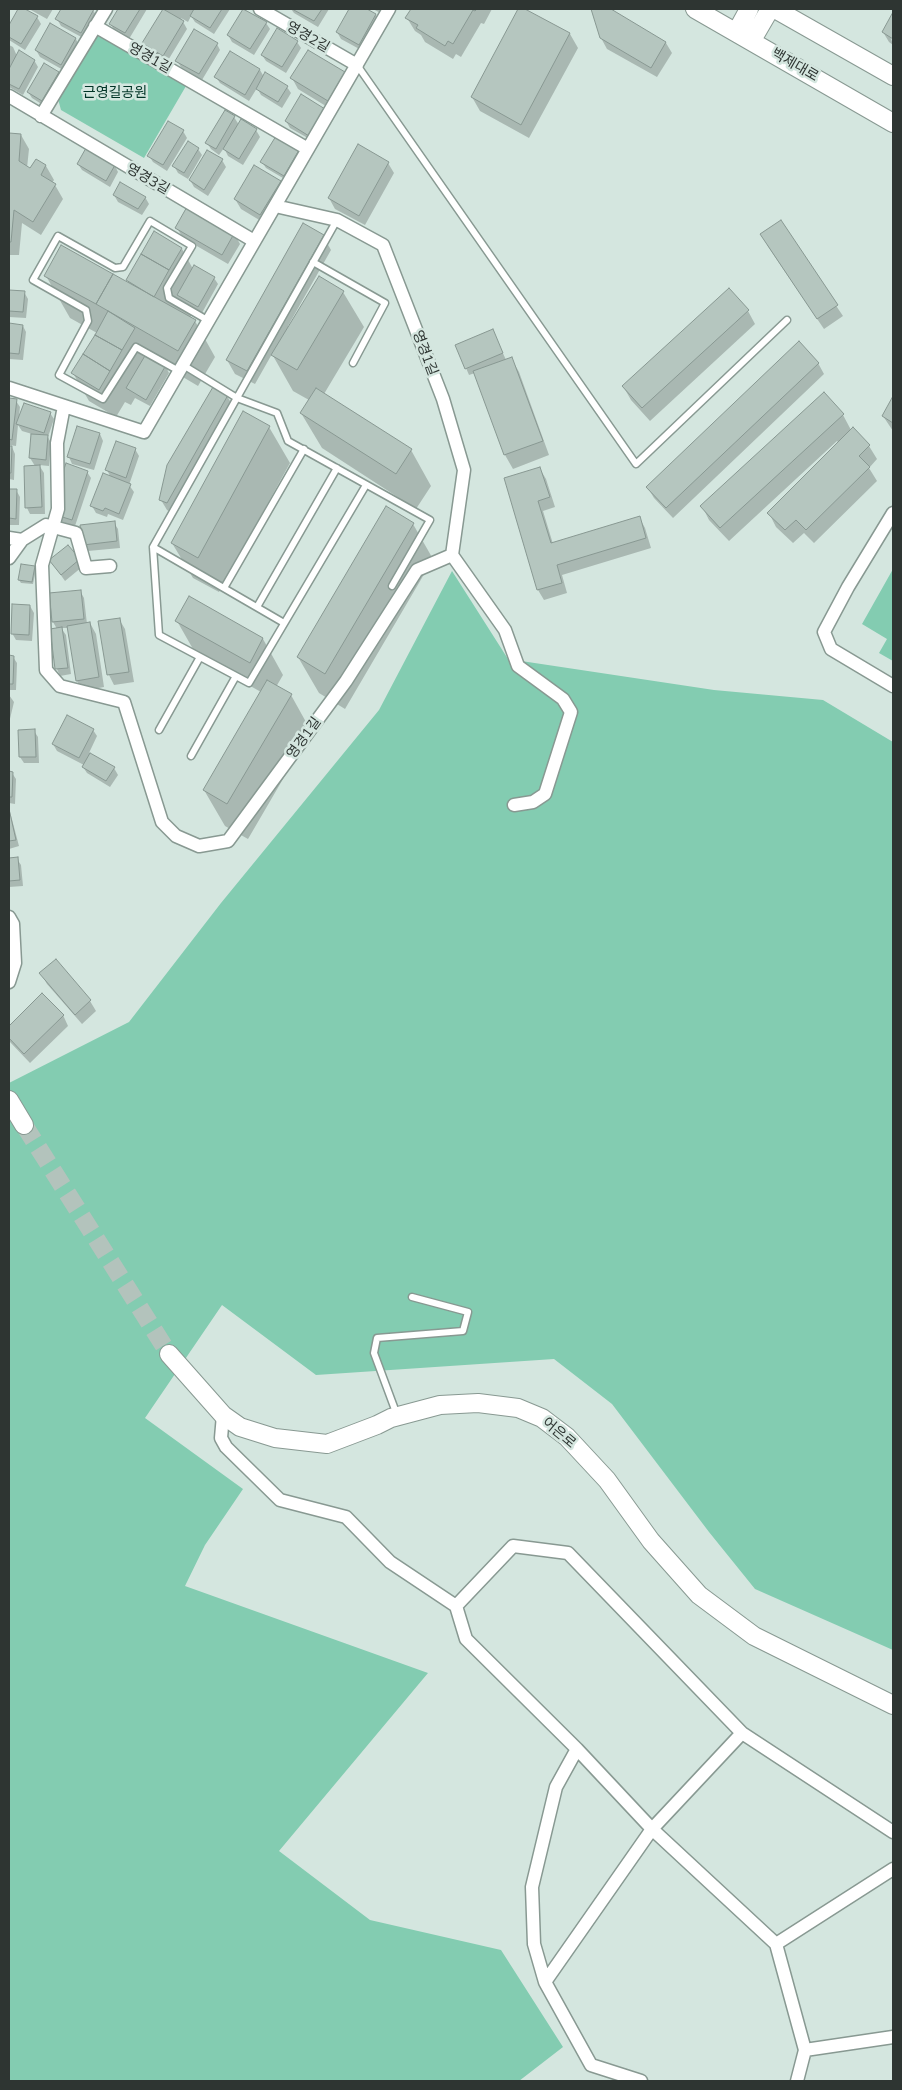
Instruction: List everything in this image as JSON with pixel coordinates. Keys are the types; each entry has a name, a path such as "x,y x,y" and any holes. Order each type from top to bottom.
{"street":[{"path":"42,116 106,9"},
{"name":"영경2길","path":"260,9 356,65"},
{"path":"9,388 144,432 389,9"},
{"name":"백제대로","path":"695,9 893,123"},
{"path":"744,36 750,9"},
{"path":"744,36 770,9"},
{"path":"775,9 893,76"},
{"name":"영경1길","path":"95,26 308,148"},
{"name":"영경3길","path":"9,96 254,241"},
{"name":"영경1길","path":"64,406 57,443 58,508 42,565 46,670 60,686 124,702 162,822 176,836 199,846 228,841 346,681 417,570 452,555 464,470 443,398 383,245 337,220 275,206"},
{"path":"893,513 848,587 824,632 831,649 893,686"},
{"path":"9,558 22,540 46,525 52,528 76,532 86,568 110,566"},
{"path":"9,538 22,540"},
{"path":"452,555 505,630 518,666 563,699 570,712 545,794 533,802 514,804"},
{"path":"9,917 13,924 15,963 9,982"},
{"path":"9,1100 24,1125"},
{"name":"어은로","path":"169,1354 223,1416 240,1427 275,1438 327,1444 398,1416 440,1405 478,1402 518,1408 542,1418 567,1437 607,1480 650,1541 699,1595 754,1636 893,1705"},
{"path":"223,1416 221,1438 226,1447 280,1500 346,1517 390,1562 456,1606 466,1639 577,1749 652,1829 776,1944 805,2050 797,2081"},
{"path":"456,1606 513,1546 568,1554 742,1733 893,1832"},
{"path":"546,1982 652,1829 742,1733"},
{"path":"577,1749 556,1786 532,1886 534,1944 546,1982 591,2065 641,2081"},
{"path":"776,1944 893,1869"},
{"path":"805,2050 893,2036"}],"lane":[{"path":"356,65 636,464 787,320"},
{"path":"337,220 153,546 159,635 249,683 366,485"},
{"path":"209,321 169,298 167,288 192,246 150,221 122,267 115,268 58,236 33,280 86,310 88,321 59,374 103,399 136,346 237,398 277,413 288,441 430,520 392,586"},
{"path":"313,262 384,303 353,362"},
{"path":"224,588 304,449"},
{"path":"257,607 337,468"},
{"path":"153,546 284,623"},
{"path":"159,730 200,657"},
{"path":"192,756 236,676"},
{"path":"398,1416 374,1353 377,1338 463,1331 468,1312 412,1297"}],"green space":[{"name":"근영길공원","path":"98,34 186,86 144,158 61,110 58,99"},
{"path":"893,569 893,661 879,653 887,639 862,624"},
{"path":"452,571 508,659 714,690 823,700 893,742 893,1650 755,1589 709,1532 612,1404 554,1359 316,1375 222,1305 145,1418 243,1489 205,1545 185,1586 428,1673 279,1851 370,1920 501,1950 563,2047 519,2081 9,2081 9,1083 129,1022 221,903 379,710"}],"building":[{"path":"18,9 25,9 38,16 21,44 9,37 9,25"},
{"path":"61,9 94,9 81,33 55,19"},
{"path":"118,9 140,9 125,33 109,24"},
{"path":"163,9 184,21 163,56 142,43"},
{"path":"194,9 222,9 210,28 190,16"},
{"path":"243,9 267,22 250,49 227,35"},
{"path":"292,9 322,9 314,21"},
{"path":"349,9 367,9 376,14 359,45 336,32"},
{"path":"411,9 477,9 473,10 453,44 448,41 445,46 416,28 418,25 405,18"},
{"path":"518,9 525,9 570,33 521,125 471,97"},
{"path":"591,9 611,9 666,42 651,68 600,38"},
{"path":"893,12 893,39 882,32"},
{"path":"50,23 76,38 61,65 35,50"},
{"path":"277,28 298,41 282,67 261,55"},
{"path":"194,29 218,43 199,74 175,61"},
{"path":"19,50 35,60 19,89 9,84 9,69"},
{"path":"308,50 345,72 328,101 290,78"},
{"path":"230,51 260,69 245,95 214,77"},
{"path":"44,63 59,72 42,101 27,92"},
{"path":"265,72 288,86 278,102 256,89"},
{"path":"301,94 325,109 309,136 285,121"},
{"path":"225,110 235,116 216,149 205,143"},
{"path":"241,119 257,129 239,159 223,149"},
{"path":"168,121 184,130 163,165 147,156"},
{"path":"9,133 21,134 19,161 30,168 36,159 46,165 41,175 56,184 33,222 14,210 11,242 9,242"},
{"path":"276,136 299,150 284,176 260,162"},
{"path":"188,141 199,148 184,173 172,166"},
{"path":"358,144 389,162 359,216 328,198"},
{"path":"86,148 115,165 106,181 77,164"},
{"path":"207,150 223,159 204,190 189,180"},
{"path":"254,165 281,181 260,215 234,199"},
{"path":"120,182 146,197 138,209 113,195"},
{"path":"188,205 235,232 222,255 175,228"},
{"path":"781,220 838,305 817,319 760,234"},
{"path":"303,223 324,235 247,371 226,360"},
{"path":"154,231 182,248 169,270 141,254"},
{"path":"61,245 113,274 96,304 44,276"},
{"path":"141,254 169,270 154,297 126,280"},
{"path":"194,265 215,277 198,307 177,295"},
{"path":"113,274 196,320 178,351 96,304"},
{"path":"319,276 344,291 297,370 271,355"},
{"path":"729,288 749,310 642,408 622,386"},
{"path":"9,290 25,291 23,312 9,311"},
{"path":"108,311 135,328 122,350 95,335"},
{"path":"9,323 23,325 19,354 9,353"},
{"path":"493,329 503,353 465,369 455,345"},
{"path":"95,335 122,350 110,371 83,354"},
{"path":"799,341 819,363 666,508 646,487"},
{"path":"83,354 110,371 99,390 71,373"},
{"path":"146,354 166,365 146,400 126,388"},
{"path":"512,357 543,441 504,455 473,371"},
{"path":"213,387 228,395 167,503 159,500 167,465"},
{"path":"316,388 412,449 396,474 300,413"},
{"path":"824,392 844,414 720,528 700,506"},
{"path":"893,396 893,423 882,416"},
{"path":"9,398 17,399 12,440 9,439"},
{"path":"24,403 51,412 44,433 16,424"},
{"path":"243,411 270,426 198,558 171,543"},
{"path":"77,426 100,433 90,464 67,457"},
{"path":"853,427 870,445 859,456 870,467 806,530 796,520 785,530 767,513"},
{"path":"31,434 48,435 46,460 29,458"},
{"path":"116,441 136,448 126,478 105,470"},
{"path":"9,446 12,446 11,473 9,473"},
{"path":"66,463 88,471 72,520 56,515 64,491 58,488"},
{"path":"40,465 42,507 25,508 24,466"},
{"path":"540,467 550,497 538,501 551,543 640,516 646,538 557,565 562,583 537,590 504,478"},
{"path":"103,473 131,484 119,514 105,508 103,511 90,506"},
{"path":"9,489 17,489 16,519 9,518"},
{"path":"386,506 414,523 325,674 297,657"},
{"path":"115,521 117,541 83,545 80,525"},
{"path":"68,545 80,559 61,575 49,560"},
{"path":"21,564 35,566 32,582 18,580"},
{"path":"81,590 84,619 52,622 49,593"},
{"path":"189,596 263,638 250,663 175,621"},
{"path":"12,604 30,605 29,635 11,634"},
{"path":"120,618 129,672 107,675 98,621"},
{"path":"90,622 99,677 76,681 67,626"},
{"path":"62,627 68,668 55,669 50,629"},
{"path":"9,655 14,656 13,684 9,684"},
{"path":"267,680 292,694 227,804 203,790"},
{"path":"67,715 94,729 79,758 52,744"},
{"path":"35,729 36,757 19,757 18,730"},
{"path":"90,753 115,767 106,781 82,767"},
{"path":"9,771 13,772 12,797 9,797"},
{"path":"9,809 16,840 9,841"},
{"path":"18,857 20,880 9,881 9,858"},
{"path":"56,959 91,1000 75,1015 39,973"},
{"path":"42,993 64,1015 24,1054 9,1038 9,1026"}],"tunnel":[{"path":"24,1125 169,1354"}]}
